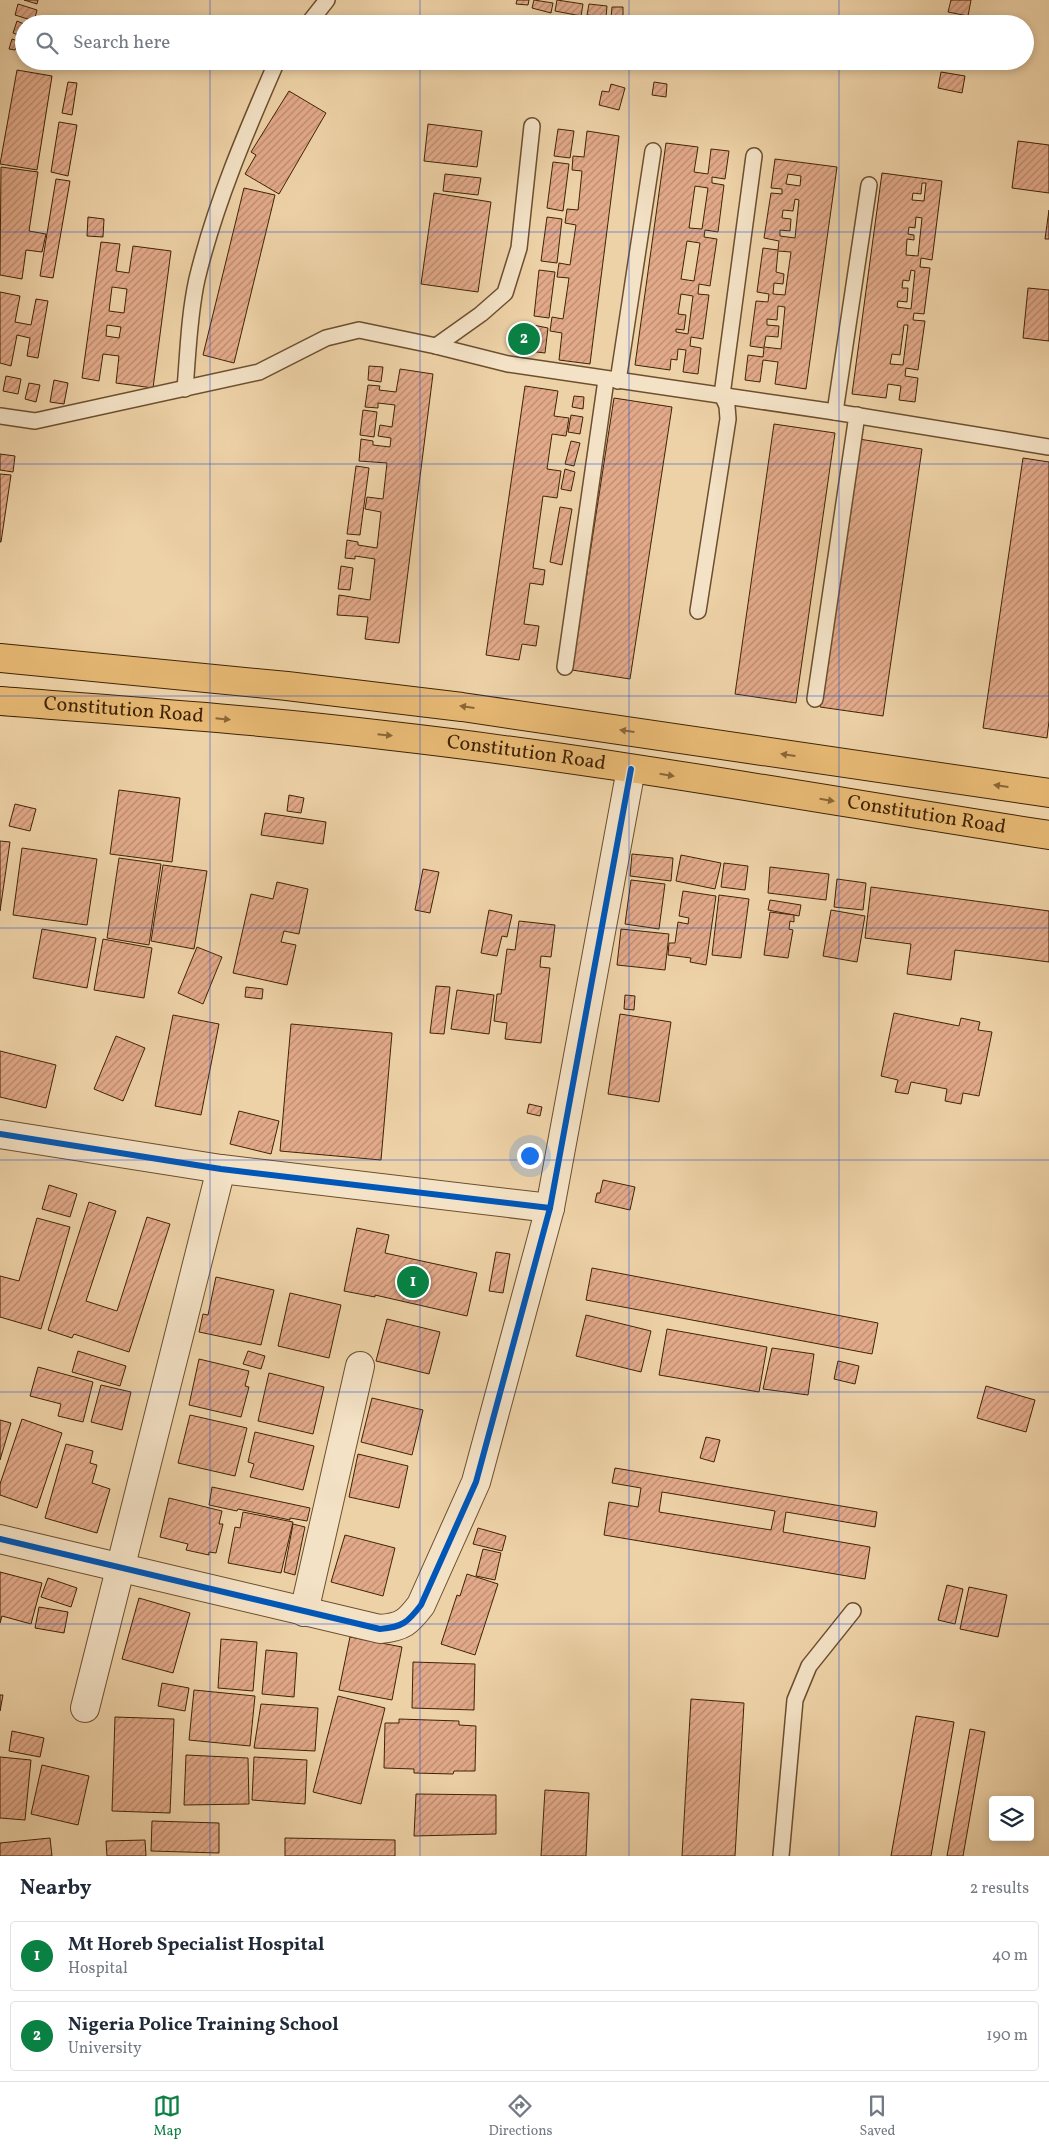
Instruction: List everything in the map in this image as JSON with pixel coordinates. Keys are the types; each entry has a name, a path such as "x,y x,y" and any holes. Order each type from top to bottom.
{"main road":[{"name":"Constitution Road","path":"0,658 287,686 462,707 1049,793"},
{"name":"Constitution Road","path":"0,701 214,718 392,736 556,757 1049,835"}],"street":[{"path":"0,1539 380,1629 396,1628 409,1621 421,1605 476,1482 550,1208 631,769"},
{"path":"0,1134 221,1170 550,1208"},
{"path":"85,1708 122,1569 221,1170"},
{"path":"304,1612 360,1366"}],"lane":[{"path":"315,15 327,0"},
{"path":"185,389 189,338 197,280 216,213 252,118 273,70"},
{"path":"436,346 481,314 504,293 519,248 532,126"},
{"path":"565,667 612,380 653,151"},
{"path":"698,611 728,419 727,406 722,395 754,156"},
{"path":"836,412 869,185"},
{"path":"0,416 35,421 259,372 326,338 359,330 436,346 508,364 856,415 1049,447"},
{"path":"815,699 856,415"},
{"path":"781,1856 796,1700 808,1666 853,1611"}],"building":[{"path":"24,0 38,0 37,4"},
{"path":"517,0 529,0 528,5 516,4"},
{"path":"534,0 553,3 551,13 532,8"},
{"path":"557,0 583,4 581,15 555,11"},
{"path":"951,0 971,0 968,15 948,12"},
{"path":"18,4 37,10 36,15 15,15"},
{"path":"589,4 607,6 606,15 587,15"},
{"path":"612,7 623,7 623,15 611,15"},
{"path":"12,39 15,40 15,50 9,49"},
{"path":"17,70 52,76 37,170 0,164"},
{"path":"941,72 965,76 962,93 938,88"},
{"path":"68,82 77,83 72,115 62,113"},
{"path":"654,82 667,84 666,97 652,95"},
{"path":"611,84 625,88 619,110 599,105 602,91 609,92"},
{"path":"289,91 326,113 279,194 245,174 256,155 251,152"},
{"path":"59,122 77,125 68,176 51,172"},
{"path":"428,124 482,131 477,167 424,161"},
{"path":"558,129 574,131 570,158 554,156"},
{"path":"587,131 619,136 590,364 559,360 562,333 550,331 552,317 563,319 569,278 557,277 559,263 570,265 576,225 565,223 567,209 578,210 582,171 572,170 573,156 584,157"},
{"path":"1018,141 1049,145 1049,193 1012,188"},
{"path":"666,143 698,147 694,172 708,174 711,149 729,151 725,179 712,177 712,183 724,185 718,232 705,230 704,237 717,239 710,286 699,284 698,294 709,295 703,339 691,337 690,346 701,348 698,374 683,372 686,350 678,349 677,360 671,359 670,370 635,365","holes":["695,186 708,188 702,229 689,228","687,241 700,243 694,281 681,279","681,294 693,296 688,334 676,332 676,329 684,330 686,315 678,314"]},
{"path":"775,159 837,167 806,389 775,384 778,362 763,360 760,382 745,380 748,355 763,357 764,348 750,346 756,301 768,302 769,294 757,292 763,248 778,250 779,241 764,238 771,193 782,194 782,189 771,188","holes":["788,174 801,176 800,186 786,184","795,199 799,200 795,238 780,236 780,230 790,231 791,219 782,218 783,210 793,211","778,251 791,252 785,295 773,294 774,283 783,284 784,274 776,272","778,306 785,307 781,349 764,347 766,336 778,337 779,326 767,325 767,319 777,320"]},
{"path":"553,162 569,164 563,211 547,208"},
{"path":"1,167 38,172 29,231 46,234 42,252 26,250 22,279 0,275"},
{"path":"882,173 942,181 932,260 921,258 920,267 930,268 924,314 914,313 913,320 925,321 918,370 906,368 905,376 918,378 915,402 899,400 901,386 888,384 886,398 852,394","holes":["922,183 926,183 924,201 912,200 913,193 921,194","916,217 922,218 918,256 906,255 907,239 914,240 914,235 908,234 909,227 915,228","911,270 915,271 911,309 897,307 898,301 907,302 908,288 902,288 903,280 909,281","904,325 908,325 903,365 890,364 892,354 900,355"]},
{"path":"445,174 481,178 478,195 443,191"},
{"path":"56,179 70,181 53,278 40,276"},
{"path":"244,188 275,195 234,363 203,355"},
{"path":"434,193 491,202 478,292 421,284"},
{"path":"1049,210 1049,239 1045,239"},
{"path":"88,217 104,219 103,237 87,236"},
{"path":"547,217 562,219 557,263 541,261"},
{"path":"101,242 120,244 116,271 129,273 133,246 171,251 153,388 116,383 119,356 103,354 99,381 82,378","holes":["112,287 127,289 124,313 109,311","107,325 121,327 119,338 106,336"]},
{"path":"539,270 555,272 549,318 534,316"},
{"path":"1028,288 1049,290 1049,341 1023,338"},
{"path":"0,292 20,296 15,322 31,325 36,299 48,301 38,358 27,356 30,338 17,335 11,366 0,363"},
{"path":"533,325 548,328 545,353 529,351"},
{"path":"369,366 383,367 381,382 368,380"},
{"path":"400,369 433,374 399,643 365,639 368,617 337,615 339,595 370,600 375,559 355,556 355,559 345,558 347,540 358,542 358,545 377,548 381,512 365,509 367,497 383,499 387,463 359,461 361,439 373,441 373,445 390,447 391,438 378,436 380,425 392,427 395,405 378,403 378,408 365,407 368,385 380,386 379,390 396,392"},
{"path":"6,376 21,379 18,394 3,391"},
{"path":"54,380 68,383 64,404 50,402"},
{"path":"29,383 40,385 36,402 25,399"},
{"path":"525,386 558,391 554,416 569,418 566,436 552,434 547,469 561,471 557,498 543,496 533,568 545,570 543,585 530,583 524,624 539,626 536,646 522,644 519,660 486,655"},
{"path":"574,396 584,397 583,409 572,407"},
{"path":"614,398 672,407 630,679 572,670"},
{"path":"363,410 377,412 374,437 360,435"},
{"path":"571,415 583,417 580,434 568,432"},
{"path":"774,424 835,433 796,703 735,694"},
{"path":"859,439 922,449 883,716 820,707"},
{"path":"571,441 580,443 574,466 565,464"},
{"path":"0,454 15,456 13,472 0,470"},
{"path":"1023,458 1049,462 1049,721 1047,738 983,728"},
{"path":"356,466 369,468 360,535 347,534"},
{"path":"565,469 575,472 571,491 561,489"},
{"path":"0,474 11,475 1,542 0,542"},
{"path":"560,507 572,509 562,565 550,562"},
{"path":"341,566 353,568 350,590 338,589"},
{"path":"119,790 180,798 172,862 110,854"},
{"path":"289,795 304,798 301,813 287,811"},
{"path":"15,804 36,809 30,831 9,826"},
{"path":"265,813 326,822 323,844 261,835"},
{"path":"0,841 10,842 0,911"},
{"path":"22,848 97,859 87,925 13,915"},
{"path":"632,854 673,858 671,881 630,876"},
{"path":"681,855 721,863 715,889 676,881"},
{"path":"119,858 161,864 149,945 107,938"},
{"path":"724,863 748,866 745,890 721,887"},
{"path":"163,865 207,871 194,949 151,941"},
{"path":"770,867 829,874 826,900 768,893"},
{"path":"423,869 439,872 430,913 415,910"},
{"path":"837,879 866,883 863,910 834,907"},
{"path":"631,880 665,884 659,929 625,924"},
{"path":"277,882 308,889 299,934 284,931 281,942 296,945 287,985 233,973 251,894 273,899"},
{"path":"871,887 1049,911 1049,962 955,950 951,980 907,974 911,944 865,938"},
{"path":"683,891 716,896 706,965 690,962 691,958 668,955 669,943 675,943 678,922 688,924 689,918 679,916"},
{"path":"719,895 749,899 741,958 712,955"},
{"path":"770,900 801,905 799,916 768,910"},
{"path":"489,910 512,915 507,937 502,936 497,956 481,953"},
{"path":"831,910 865,916 857,962 823,956"},
{"path":"770,912 794,915 794,922 790,921 789,929 793,930 788,958 764,955"},
{"path":"519,921 555,925 551,957 541,956 540,967 550,968 541,1043 505,1039 507,1023 494,1021 497,994 501,994 507,949 515,950"},
{"path":"42,929 96,938 87,988 33,978"},
{"path":"621,929 669,934 665,970 617,965"},
{"path":"103,939 152,948 144,998 94,990"},
{"path":"197,947 222,957 203,1004 178,993"},
{"path":"436,986 450,987 444,1034 430,1033"},
{"path":"246,987 263,989 262,999 245,997"},
{"path":"457,990 494,995 489,1034 451,1029"},
{"path":"625,995 635,996 634,1010 624,1009"},
{"path":"894,1013 959,1026 961,1018 980,1022 978,1030 992,1032 979,1096 963,1093 961,1104 945,1101 947,1089 911,1082 908,1094 895,1092 898,1080 881,1076"},
{"path":"620,1014 671,1022 659,1102 608,1094"},
{"path":"173,1015 219,1024 201,1115 155,1106"},
{"path":"291,1024 392,1033 381,1160 280,1151"},
{"path":"116,1036 145,1048 123,1101 94,1089"},
{"path":"0,1051 56,1065 46,1108 0,1097"},
{"path":"529,1104 542,1107 540,1116 527,1113"},
{"path":"239,1111 279,1121 271,1154 230,1144"},
{"path":"603,1180 635,1187 630,1210 595,1202 597,1193 600,1193"},
{"path":"49,1185 77,1194 70,1217 42,1209"},
{"path":"89,1202 116,1211 86,1301 117,1311 147,1217 170,1224 129,1352 74,1334 72,1338 48,1330"},
{"path":"37,1218 70,1227 41,1329 0,1317 0,1276 19,1281"},
{"path":"357,1228 389,1235 385,1253 477,1273 467,1316 375,1295 375,1297 344,1291"},
{"path":"496,1252 510,1254 503,1293 489,1291"},
{"path":"592,1268 878,1323 872,1354 586,1300"},
{"path":"216,1277 274,1290 261,1345 199,1332 203,1314 208,1315"},
{"path":"290,1293 341,1305 329,1358 278,1346"},
{"path":"586,1315 651,1331 641,1372 576,1356"},
{"path":"387,1319 440,1332 429,1374 376,1361"},
{"path":"667,1329 767,1347 759,1392 659,1375"},
{"path":"772,1348 814,1354 808,1395 763,1389"},
{"path":"78,1351 126,1366 120,1386 72,1372"},
{"path":"248,1351 265,1356 261,1369 243,1364"},
{"path":"199,1359 249,1371 245,1386 249,1387 241,1417 189,1405"},
{"path":"838,1361 859,1366 855,1384 834,1379"},
{"path":"38,1367 93,1382 83,1422 58,1416 61,1404 30,1396"},
{"path":"269,1373 324,1387 313,1434 258,1421"},
{"path":"101,1385 131,1392 122,1430 91,1422"},
{"path":"986,1386 1035,1400 1026,1432 977,1418"},
{"path":"372,1398 423,1410 412,1455 361,1442"},
{"path":"190,1415 247,1428 235,1476 178,1463"},
{"path":"22,1419 62,1433 37,1508 0,1495 0,1484"},
{"path":"0,1420 11,1423 0,1460"},
{"path":"255,1432 314,1446 303,1490 250,1477 254,1464 248,1462"},
{"path":"706,1437 720,1440 714,1462 700,1458"},
{"path":"66,1444 93,1451 90,1463 97,1465 92,1483 110,1489 97,1533 45,1518"},
{"path":"358,1454 408,1466 399,1508 349,1497"},
{"path":"615,1468 877,1512 875,1527 786,1512 783,1532 870,1547 865,1579 604,1535 609,1502 638,1507 641,1488 612,1483","holes":["662,1492 775,1511 771,1530 659,1512"]},
{"path":"212,1487 310,1508 307,1521 290,1518 290,1520 209,1505"},
{"path":"169,1498 222,1511 219,1524 223,1524 216,1553 209,1552 209,1555 186,1550 188,1544 160,1537"},
{"path":"243,1512 293,1522 281,1573 228,1563 235,1527 240,1528"},
{"path":"293,1524 305,1527 295,1575 284,1572"},
{"path":"478,1528 506,1536 502,1551 473,1544"},
{"path":"345,1535 395,1548 383,1596 331,1582"},
{"path":"483,1549 501,1553 495,1580 476,1576"},
{"path":"0,1572 42,1583 31,1624 2,1616 0,1623"},
{"path":"467,1574 498,1584 475,1655 441,1644 457,1595 460,1596"},
{"path":"48,1578 77,1588 71,1607 41,1597"},
{"path":"947,1585 963,1589 955,1624 938,1620"},
{"path":"969,1587 1007,1595 998,1637 960,1629"},
{"path":"139,1598 190,1613 173,1673 122,1659"},
{"path":"39,1607 68,1612 64,1633 35,1628"},
{"path":"350,1637 402,1647 392,1700 339,1690"},
{"path":"221,1639 257,1642 253,1691 218,1688"},
{"path":"266,1650 297,1653 294,1697 262,1694"},
{"path":"413,1662 475,1664 474,1710 412,1708"},
{"path":"162,1683 189,1688 185,1711 158,1706"},
{"path":"194,1690 255,1696 250,1746 189,1740"},
{"path":"0,1695 3,1695 0,1711"},
{"path":"338,1696 385,1708 361,1804 313,1792"},
{"path":"691,1699 744,1703 735,1856 682,1856"},
{"path":"261,1704 318,1708 315,1751 254,1748"},
{"path":"916,1716 954,1722 931,1856 891,1856"},
{"path":"115,1717 174,1719 170,1813 112,1811"},
{"path":"399,1719 459,1721 459,1725 476,1726 475,1771 454,1771 453,1774 414,1773 414,1769 384,1768 385,1723 399,1723"},
{"path":"970,1729 985,1732 963,1856 947,1856"},
{"path":"12,1731 44,1738 40,1757 9,1751"},
{"path":"186,1755 248,1758 249,1804 184,1805"},
{"path":"0,1757 31,1760 25,1820 0,1818"},
{"path":"254,1757 307,1760 305,1804 252,1800"},
{"path":"42,1765 89,1776 78,1825 31,1814"},
{"path":"545,1790 589,1793 586,1856 541,1856"},
{"path":"416,1794 496,1795 496,1834 414,1836"},
{"path":"152,1821 219,1823 219,1853 151,1851"},
{"path":"50,1838 52,1856 0,1856 0,1843"},
{"path":"285,1838 395,1840 395,1856 285,1856"},
{"path":"145,1840 146,1856 107,1856 106,1841"}],"cycle path":[{"path":"0,1539 380,1629 404,1623 421,1605 476,1482 550,1208 631,769"},
{"path":"0,1134 221,1169 550,1208"}],"place":[{"name":"Nigeria Police Training School","path":"524,339"},
{"name":"Mt Horeb Specialist Hospital","path":"413,1282"}]}
